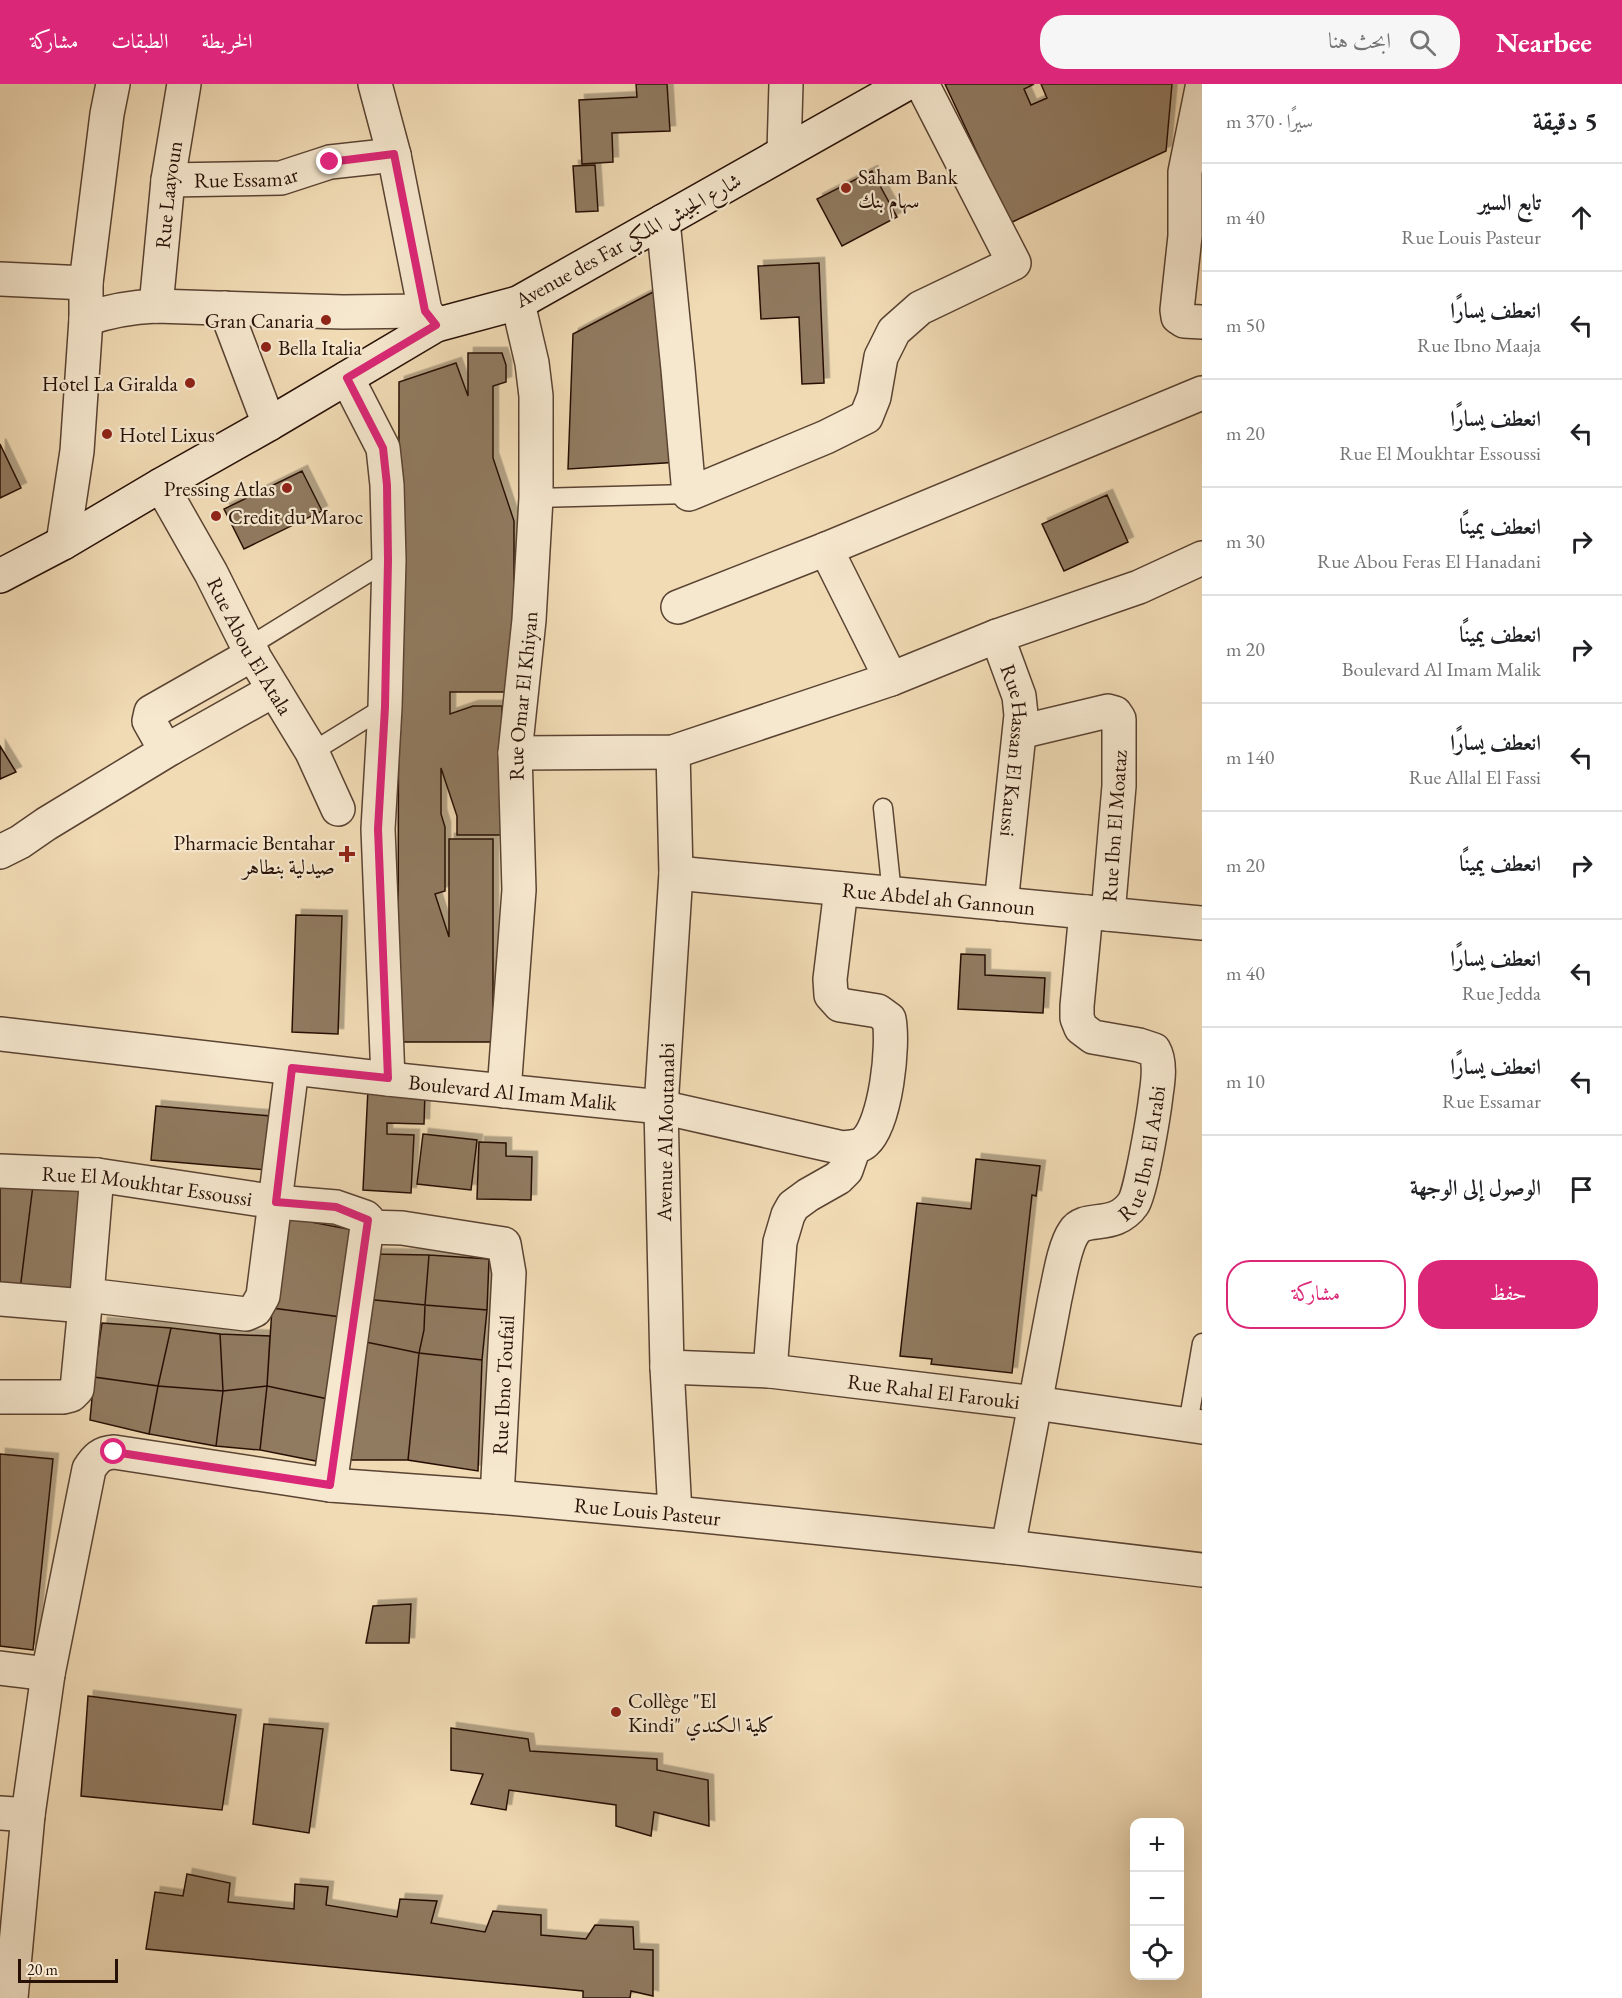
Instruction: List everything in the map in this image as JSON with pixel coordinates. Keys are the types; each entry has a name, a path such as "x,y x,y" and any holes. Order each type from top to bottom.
{"street":[{"path":"63,543 76,451 86,319 86,283 112,84"},
{"name":"Rue Laayoun","path":"156,306 168,180 184,84"},
{"path":"86,319 110,311 156,306 344,312 430,318 394,154 375,84"},
{"path":"784,152 786,84"},
{"name":"Avenue des Far شارع الجيش الملكي","path":"0,576 63,543 347,378 430,318 518,303 906,84"},
{"path":"663,221 689,494 825,437 866,417 874,398 881,357 894,331 920,308 1014,262 922,84"},
{"path":"1202,88 1185,172 1185,236 1177,310 1181,320 1202,322"},
{"name":"Rue Essamar","path":"168,180 281,177 330,162 394,154"},
{"path":"0,279 86,283"},
{"name":"Rue Omar El Khiyan","path":"504,1091 519,890 515,753 529,620 536,498 536,396 532,363 518,303"},
{"path":"225,308 269,424"},
{"path":"347,378 383,448 387,485 385,707 378,829 388,1078"},
{"path":"678,607 826,549 1202,393"},
{"name":"Rue Abou El Atala","path":"161,485 211,573 250,650 312,752 338,809"},
{"path":"826,549 891,679"},
{"path":"515,753 673,752 891,679 997,636 1139,587 1202,558"},
{"name":"Rue Hassan El Kaussi","path":"997,636 1019,696 1021,715 1001,904"},
{"path":"171,748 162,744 149,721 151,712 250,650"},
{"path":"0,852 20,842 171,748 274,690"},
{"name":"Rue Ibn El Moataz","path":"1020,732 1108,711 1114,713 1119,719 1117,826 1097,913"},
{"name":"Avenue Al Moutanabi","path":"673,752 676,873 661,1107 667,1367 675,1513"},
{"name":"Rue Abdel ah Gannoun","path":"676,873 1202,923"},
{"path":"770,1371 780,1242 788,1215 793,1206 838,1178 846,1170 854,1147 865,1142 876,1125 884,1098 892,1039 889,1019 878,1011 840,1005 831,995 833,951 841,889"},
{"name":"Rue Ibn El Arabi","path":"1008,1547 1062,1267 1071,1237 1082,1224 1116,1219 1134,1203 1156,1095 1158,1065 1154,1050 1093,1037 1083,1032 1079,1024 1077,1006 1097,913"},
{"name":"Boulevard Al Imam Malik","path":"0,1034 661,1107 843,1148 854,1147"},
{"path":"0,1299 86,1300 246,1314 255,1310 263,1296 292,1068"},
{"name":"Rue El Moukhtar Essoussi","path":"0,1172 97,1175 276,1202 336,1207 365,1217 368,1220 367,1227"},
{"path":"0,1397 63,1397 71,1395 77,1389 97,1175"},
{"path":"330,1485 367,1227"},
{"name":"Rue Ibno Toufail","path":"367,1227 402,1228 504,1244 509,1273 496,1497"},
{"name":"Rue Rahal El Farouki","path":"667,1367 770,1371 1035,1402 1195,1426"},
{"name":"Rue Louis Pasteur","path":"48,1674 89,1468 95,1458 114,1452 330,1485 675,1513 1008,1547 1202,1570"},
{"path":"0,1668 48,1674 14,1814 10,1902 11,1998"}],"lane":[{"path":"536,498 689,494"},
{"path":"250,650 388,560"},
{"path":"312,752 385,707"},
{"path":"883,808 892,894"},
{"path":"1195,1426 1202,1343"}],"building":[{"path":"636,84 667,84 670,131 612,133 613,162 582,164 579,100 637,97"},
{"path":"945,84 1034,84 1024,89 1031,105 1047,98 1041,84 1172,84 1166,151 1010,223"},
{"path":"595,165 598,211 576,212 573,166"},
{"path":"872,171 897,217 842,246 817,199"},
{"path":"819,263 824,383 802,384 799,317 761,319 758,266"},
{"path":"657,290 680,462 568,469 573,334"},
{"path":"468,353 502,353 506,365 506,382 493,386 493,458 514,521 513,692 450,692 450,714 473,706 502,706 501,835 457,835 457,816 441,768 441,814 445,827 445,891 435,894 449,937 449,839 493,839 493,1042 398,1042 399,382 456,363 468,396"},
{"path":"0,444 21,488 0,498"},
{"path":"302,471 322,511 244,549 224,509"},
{"path":"1107,495 1128,542 1064,571 1042,524"},
{"path":"0,746 16,772 0,779"},
{"path":"296,915 342,916 338,1034 292,1032"},
{"path":"961,954 985,955 985,975 1045,978 1043,1013 958,1009"},
{"path":"368,1089 425,1091 424,1124 387,1123 387,1134 414,1135 411,1193 363,1190"},
{"path":"156,1106 271,1116 267,1170 151,1160"},
{"path":"423,1134 477,1140 471,1190 417,1184"},
{"path":"479,1142 506,1143 506,1156 532,1157 531,1200 477,1199"},
{"path":"976,1159 1040,1166 1036,1196 1032,1195 1012,1373 931,1364 932,1359 900,1356 917,1203 971,1209"},
{"path":"0,1180 33,1185 20,1290 0,1289"},
{"path":"33,1185 86,1189 77,1297 20,1290"},
{"path":"285,1217 353,1230 341,1317 272,1308"},
{"path":"370,1254 429,1255 425,1305 365,1299"},
{"path":"429,1255 489,1259 487,1310 425,1305"},
{"path":"365,1299 425,1305 424,1330 419,1353 361,1341"},
{"path":"425,1305 487,1310 482,1360 419,1353 424,1330"},
{"path":"272,1308 341,1317 328,1399 267,1386"},
{"path":"102,1323 171,1328 158,1386 94,1377"},
{"path":"171,1328 220,1334 223,1391 158,1386"},
{"path":"220,1334 270,1336 267,1386 223,1391"},
{"path":"361,1341 419,1353 408,1460 351,1460"},
{"path":"419,1353 482,1360 478,1471 408,1460"},
{"path":"94,1377 158,1386 149,1434 90,1420"},
{"path":"158,1386 223,1391 216,1446 149,1434"},
{"path":"267,1386 260,1450 216,1446 223,1391"},
{"path":"267,1386 328,1399 321,1462 260,1450"},
{"path":"0,1454 53,1459 33,1650 0,1646"},
{"path":"411,1604 409,1643 366,1643 373,1606"},
{"path":"88,1696 236,1715 222,1810 81,1796"},
{"path":"264,1724 323,1729 309,1833 253,1824"},
{"path":"451,1728 528,1739 530,1751 657,1759 657,1770 708,1780 709,1826 654,1812 651,1836 616,1826 616,1805 509,1790 506,1810 471,1804 483,1774 451,1770"},
{"path":"187,1874 230,1883 228,1902 294,1909 295,1884 328,1887 326,1905 397,1917 400,1899 437,1901 431,1923 485,1932 493,1911 541,1915 541,1935 586,1939 595,1925 633,1927 634,1949 653,1950 653,1996 631,1991 630,1998 583,1998 583,1991 146,1949 155,1892 183,1896"}],"place":[{"name":"Saham Bank سهام بنك","path":"846,188"},
{"name":"Gran Canaria","path":"326,320"},
{"name":"Bella Italia","path":"266,347"},
{"name":"Hotel La Giralda","path":"190,383"},
{"name":"Hotel Lixus","path":"107,434"},
{"name":"Pressing Atlas","path":"287,488"},
{"name":"Credit du Maroc","path":"216,516"},
{"name":"Pharmacie Bentahar صيدلية بنطاهر","path":"347,854"},
{"name":"Collège \"El Kindi\" كلية الكندي","path":"616,1712"}],"route":[{"path":"114,1452 330,1485 368,1220 336,1207 276,1202 292,1068 388,1078 378,829 385,707 387,485 383,448 347,378 436,325 425,311 394,154 330,162"}]}
